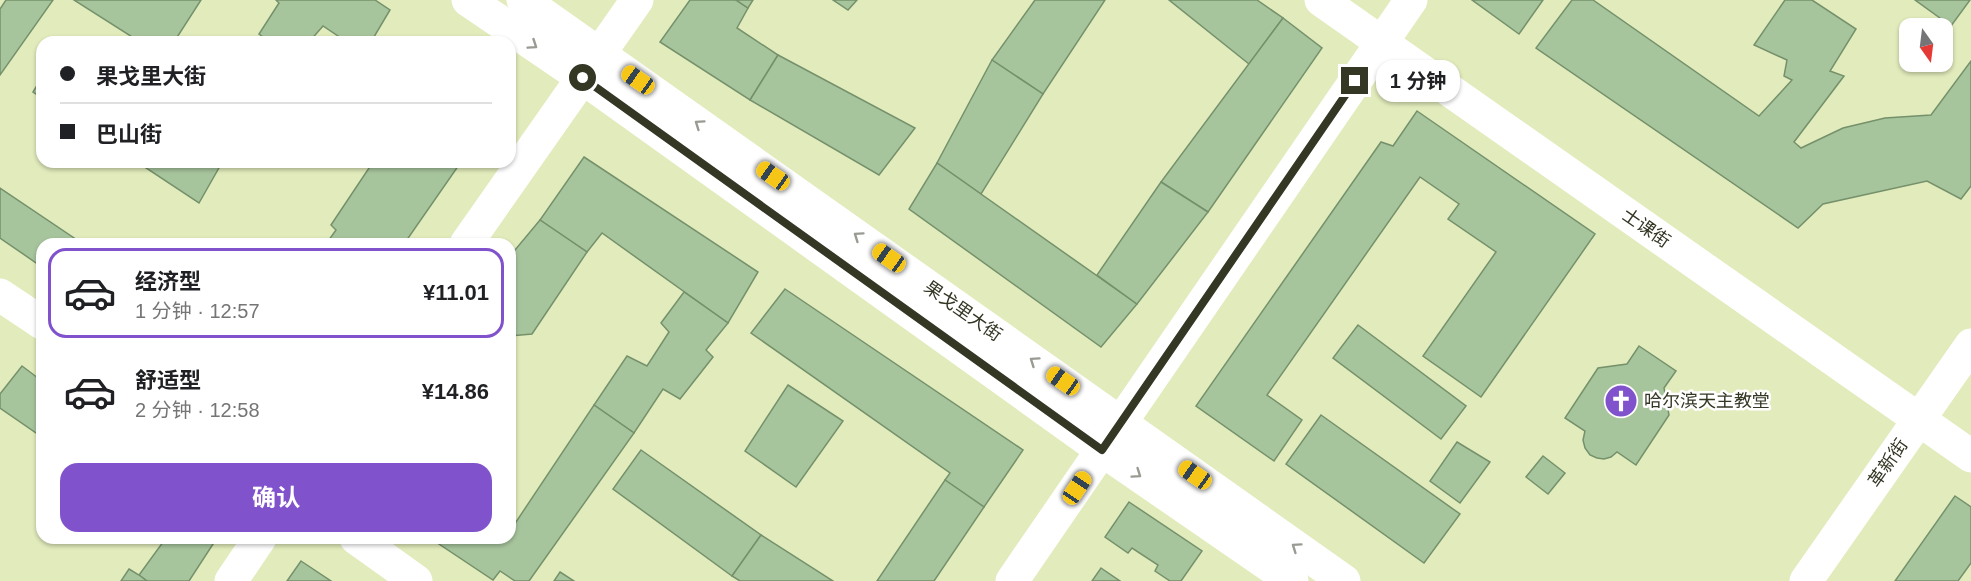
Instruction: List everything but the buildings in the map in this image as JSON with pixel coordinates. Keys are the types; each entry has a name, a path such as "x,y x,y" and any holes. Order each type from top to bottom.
{"main road":[{"name":"果戈里大街","path":"468,0 591,65 1121,423 1344,581"},
{"name":"果戈里大街","path":"523,0 591,65 1102,450 1292,581"},
{"path":"470,238 637,0"},
{"name":"士课街","path":"1321,0 1971,456"},
{"path":"1012,581 1410,0"},
{"path":"0,295 36,319"},
{"name":"革新街","path":"1806,581 1971,345"},
{"path":"231,581 257,544"},
{"path":"364,544 416,581"}],"place":[{"name":"哈尔滨天主教堂","path":"1621,401"}],"route":[{"path":"583,78 1102,450 1355,81"}]}
